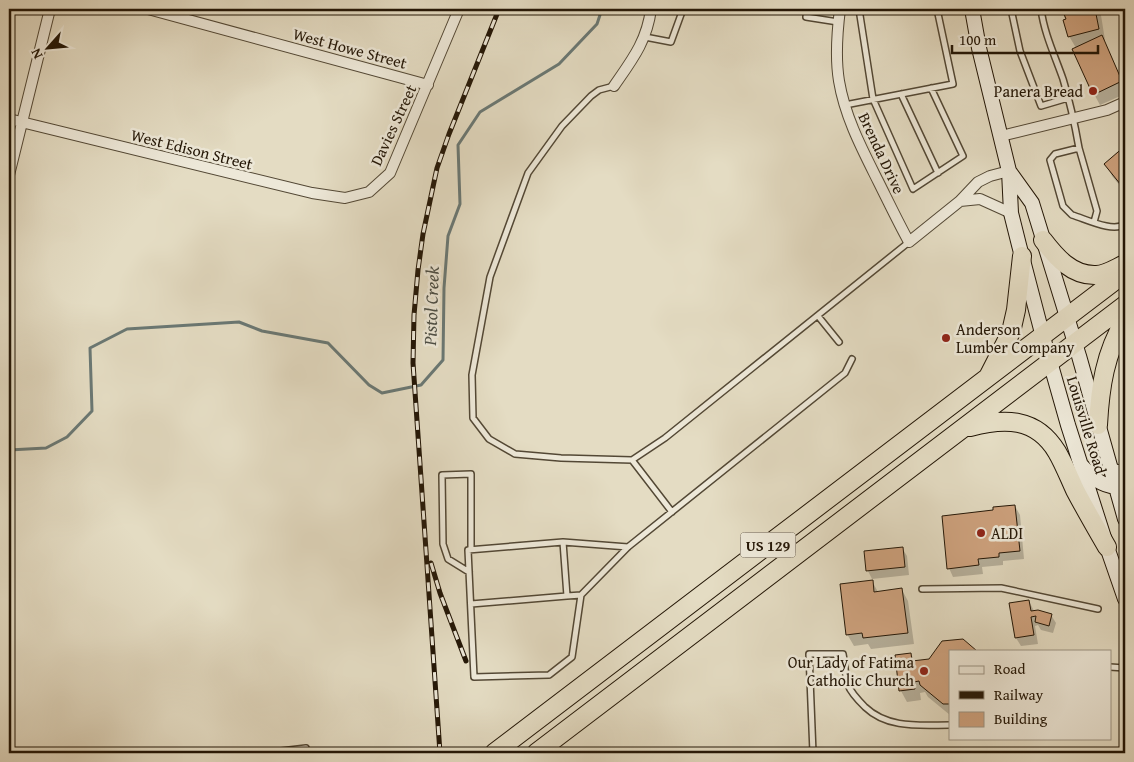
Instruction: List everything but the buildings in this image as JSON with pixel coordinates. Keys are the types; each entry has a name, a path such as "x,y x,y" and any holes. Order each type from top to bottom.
{"highway":[{"path":"1043,240 1058,259 1069,267 1082,272 1095,275 1104,274 1125,264"},
{"path":"988,377 1011,332 1016,310 1022,256"},
{"name":"US 129","path":"494,753 1125,274"},
{"name":"US 129","path":"536,753 1125,305"},
{"path":"1098,425 1102,376 1107,357 1125,320"},
{"path":"962,429 992,422 1009,421 1023,424 1038,431 1048,439 1057,451 1083,505 1107,547"}],"main road":[{"name":"Louisville Road","path":"972,9 979,48 1009,170 1011,213 1043,337 1080,464 1125,599"},
{"name":"Louisville Road","path":"1009,170 1032,203 1111,469 1120,485 1125,519"},
{"path":"1080,464 1098,482 1106,485 1120,485"}],"street":[{"path":"9,174 50,9"},
{"name":"West Howe Street","path":"148,9 428,84"},
{"name":"Davies Street","path":"369,192 390,173 459,9"},
{"path":"614,86 640,48 645,37 651,9"},
{"name":"Brenda Drive","path":"840,9 837,68 844,105 866,158 909,242"},
{"path":"1001,136 1107,110 1125,102"},
{"name":"West Edison Street","path":"9,120 312,193 345,198 369,192"},
{"path":"909,242 960,201 978,182 1009,170"},
{"path":"960,201 980,199 1011,213"},
{"path":"1111,469 1125,472"}],"lane":[{"path":"645,37 671,42 683,9"},
{"path":"807,9 806,16 838,22"},
{"path":"859,9 873,99 913,190 963,156 931,88"},
{"path":"844,105 954,84 937,9"},
{"path":"1011,9 1020,50 1041,106 1068,98"},
{"path":"1041,9 1042,20 1068,98 1079,148 1097,211 1094,222"},
{"path":"614,86 599,90 591,96 562,126 528,173 490,278 472,375 474,418 489,439 515,454 561,458 632,460 665,438 909,242"},
{"path":"901,94 938,173"},
{"path":"1079,148 1054,154 1050,160 1063,206 1072,215 1094,222 1116,228 1125,224"},
{"path":"818,316 839,342"},
{"path":"470,572 448,560 443,544 442,475 471,474 471,549 468,550 470,572 474,677 549,675 572,657 581,595 628,547 845,373 852,359"},
{"path":"632,460 672,512"},
{"path":"471,549 563,542 628,547"},
{"path":"563,542 567,596"},
{"path":"922,589 1001,588 1098,609"},
{"path":"471,604 581,595"},
{"path":"813,753 810,654 843,654 848,685 859,702 872,714 887,721 912,726 949,725"},
{"path":"1112,667 1125,668"},
{"path":"264,753 306,748"}],"waterway":[{"name":"Pistol Creek","path":"9,450 46,448 67,437 92,411 90,348 127,329 239,322 262,331 328,343 369,385 382,393 421,385 443,360 444,288 448,236 460,204 458,145 480,112 559,64 597,24 602,9"}],"railway":[{"path":"440,753 413,363 414,315 423,234 437,168 499,9"},
{"path":"431,563 440,593 466,661"}],"place":[{"name":"Panera Bread","path":"1093,91"},
{"name":"Anderson Lumber Company","path":"946,338"},
{"name":"ALDI","path":"981,533"},
{"name":"Our Lady of Fatima Catholic Church","path":"924,671"}]}
